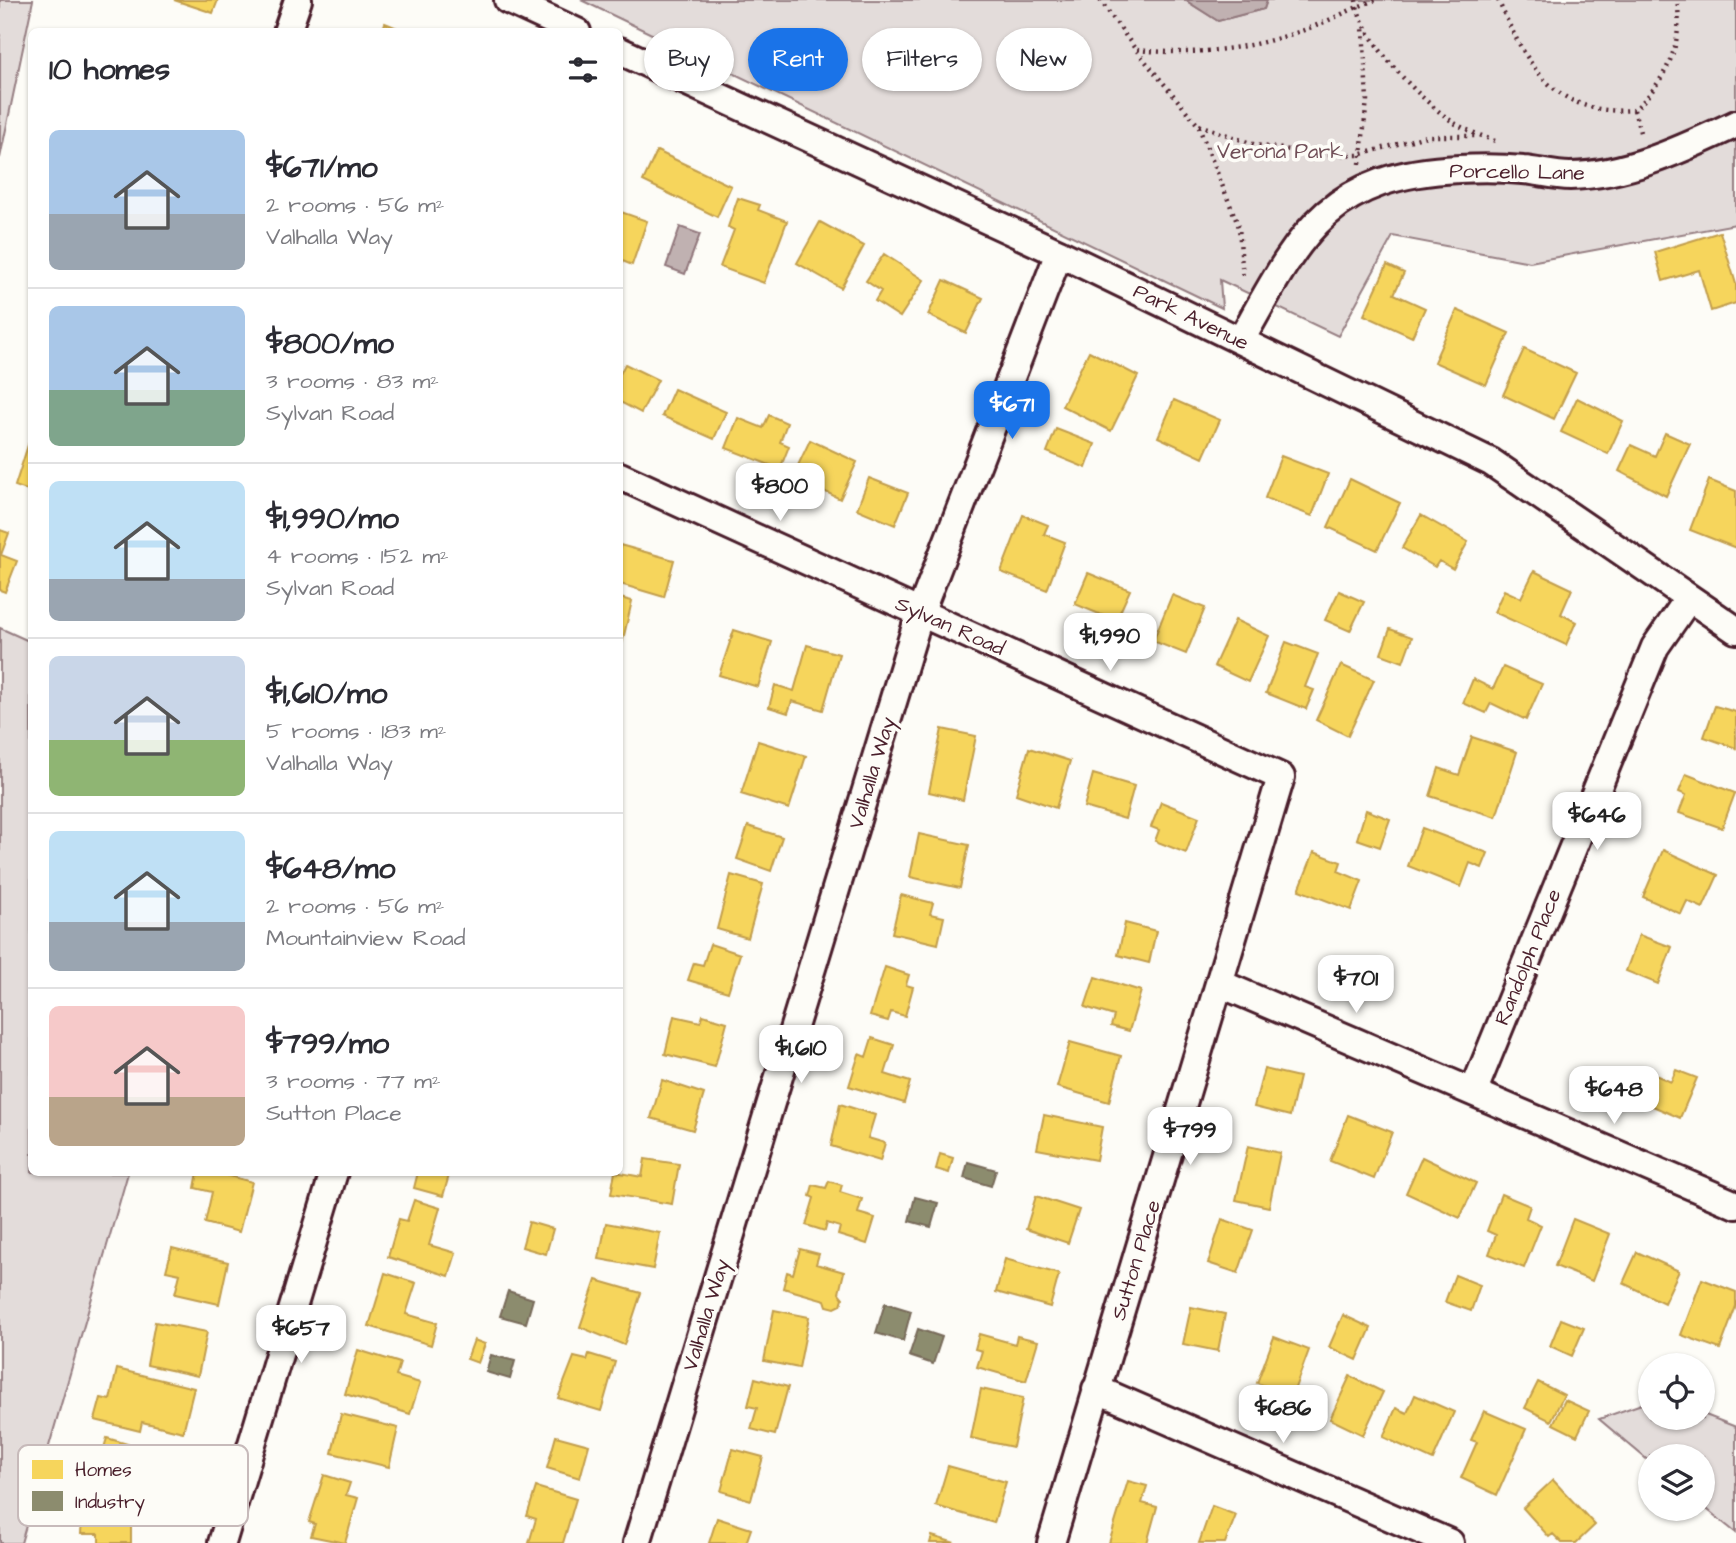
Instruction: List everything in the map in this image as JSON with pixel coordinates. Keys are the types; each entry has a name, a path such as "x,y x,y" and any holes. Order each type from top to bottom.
{"street":[{"path":"288,28 298,0"},
{"path":"508,0 568,28"},
{"name":"Park Avenue","path":"623,52 1059,253 1490,462 1736,630"},
{"name":"Porcello Lane","path":"1241,340 1288,256 1306,231 1331,208 1360,190 1407,176 1458,169 1521,170 1569,176 1592,173 1646,163 1736,124"},
{"name":"Valhalla Way","path":"637,1543 920,613 1059,253"},
{"name":"Sylvan Road","path":"623,477 1281,777"},
{"name":"Randolph Place","path":"1474,1090 1655,648 1689,598"},
{"name":"Sutton Place","path":"1051,1543 1281,777"},
{"path":"1221,984 1474,1090 1736,1205"},
{"path":"248,1457 333,1176"},
{"path":"1096,1389 1450,1543"},
{"path":"222,1543 227,1526"}],"path":[{"path":"1100,0 1136,50 1198,125 1239,228 1243,287"},
{"path":"1136,50 1179,54 1233,49 1311,28 1357,3 1376,0"},
{"path":"1498,0 1535,71 1547,84 1577,104 1596,109 1634,110 1649,97 1670,64 1678,27 1677,0"},
{"path":"1357,3 1363,26 1367,100 1359,155 1360,190"},
{"path":"1363,26 1389,62 1454,123 1500,143"},
{"path":"1634,110 1641,140"},
{"path":"1198,125 1256,145 1286,152 1359,155 1426,136 1481,136"},
{"path":"1632,142 1650,136"}],"green space":[{"path":"0,0 33,0 0,158"},
{"name":"Verona Park","path":"581,0 1185,0 1218,21 1264,9 1267,0 1736,0 1736,224 1530,262 1393,236 1338,336 1220,280 1222,308 770,91 848,91 848,28 748,28 748,80 734,74 734,28 644,28 644,30"},
{"path":"0,628 28,641 28,1176 127,1176 49,1445 18,1445 18,1526 26,1526 21,1543 0,1543"},
{"path":"1638,1405 1638,1430 1715,1430 1715,1419 1736,1427 1736,1533 1715,1516 1715,1444 1638,1444 1638,1452 1599,1419"}],"shaded area":[{"path":"1185,0 1267,0 1264,9 1218,21"},
{"path":"680,227 700,234 685,274 666,267"}],"building: Homes":[{"path":"174,0 218,0 213,13"},
{"path":"385,23 397,28 383,28"},
{"path":"657,151 731,186 717,217 643,181"},
{"path":"738,198 760,205 758,210 787,221 764,283 720,267 734,230 728,227"},
{"path":"623,213 647,221 632,265 623,261"},
{"path":"820,222 864,246 841,288 797,263"},
{"path":"1720,232 1736,284 1736,303 1711,311 1699,270 1663,281 1655,252"},
{"path":"884,254 924,280 900,317 875,301 881,291 866,281"},
{"path":"1387,265 1404,273 1394,294 1425,308 1412,337 1364,315"},
{"path":"944,280 983,298 966,333 928,315"},
{"path":"1457,310 1509,333 1486,385 1434,362"},
{"path":"1524,349 1576,373 1554,419 1503,395"},
{"path":"1089,351 1138,376 1111,431 1062,406"},
{"path":"625,364 658,380 641,413 623,404"},
{"path":"674,389 726,412 714,439 662,416"},
{"path":"1577,398 1623,421 1608,454 1561,432"},
{"path":"1174,400 1220,420 1203,458 1158,437"},
{"path":"769,415 787,423 780,442 789,446 780,469 726,448 738,418 763,428"},
{"path":"1056,429 1095,444 1086,468 1047,452"},
{"path":"1665,433 1690,444 1666,496 1619,471 1631,445 1655,456"},
{"path":"810,440 857,462 840,499 793,476"},
{"path":"28,445 28,491 15,486"},
{"path":"1281,456 1328,474 1312,516 1265,498"},
{"path":"869,478 908,493 895,525 857,509"},
{"path":"1350,479 1400,503 1377,550 1328,527"},
{"path":"1709,480 1736,491 1736,548 1690,530"},
{"path":"1023,515 1048,525 1044,534 1065,542 1047,590 1001,572"},
{"path":"1421,515 1468,542 1453,569 1439,561 1435,567 1402,548"},
{"path":"0,530 9,533 1,555 17,561 5,592 0,590"},
{"path":"623,546 674,560 664,597 623,585"},
{"path":"1534,571 1572,589 1561,614 1576,622 1566,645 1494,612 1504,590 1521,598"},
{"path":"1088,573 1130,590 1116,621 1075,604"},
{"path":"1339,591 1364,602 1350,631 1325,620"},
{"path":"1172,595 1205,608 1186,654 1153,641"},
{"path":"623,599 632,601 623,640"},
{"path":"1235,620 1269,636 1248,682 1214,666"},
{"path":"1390,629 1412,637 1403,662 1381,654"},
{"path":"734,630 772,642 758,687 719,675"},
{"path":"1286,642 1318,654 1305,687 1314,690 1306,709 1266,693"},
{"path":"807,645 839,654 823,710 792,701 788,713 769,707 775,685 794,691"},
{"path":"1341,665 1374,680 1348,736 1316,720"},
{"path":"1503,667 1542,684 1526,720 1491,703 1486,713 1463,703 1473,679 1493,689"},
{"path":"1715,706 1736,712 1736,748 1704,737"},
{"path":"942,729 976,736 963,800 929,792"},
{"path":"1472,737 1517,752 1496,817 1430,796 1439,768 1459,775"},
{"path":"758,741 806,756 789,809 741,794"},
{"path":"1029,748 1070,761 1056,808 1016,794"},
{"path":"1093,774 1134,786 1125,819 1084,807"},
{"path":"1686,774 1735,793 1722,828 1679,813 1686,795 1679,792"},
{"path":"1161,802 1199,817 1186,853 1155,841 1159,830 1151,827"},
{"path":"1366,810 1390,819 1380,847 1357,839"},
{"path":"748,826 782,837 771,871 737,859"},
{"path":"1422,828 1488,853 1482,868 1470,863 1461,887 1408,866"},
{"path":"919,834 969,845 960,888 910,877"},
{"path":"1663,850 1718,875 1703,908 1687,901 1681,914 1643,897"},
{"path":"1314,852 1341,862 1338,871 1362,881 1351,910 1299,890"},
{"path":"731,875 763,884 748,938 717,929"},
{"path":"901,895 933,903 930,914 944,917 938,944 892,933"},
{"path":"1125,923 1156,931 1149,963 1118,955"},
{"path":"1639,935 1672,947 1658,984 1626,971"},
{"path":"710,944 740,954 728,992 688,980 694,963 703,965"},
{"path":"885,967 909,975 906,985 913,987 905,1016 891,1012 888,1021 870,1016"},
{"path":"1095,977 1141,991 1129,1031 1111,1026 1114,1016 1085,1007"},
{"path":"703,1015 727,1022 715,1067 665,1054 674,1016 701,1022"},
{"path":"872,1038 894,1045 885,1074 910,1082 904,1103 849,1086 859,1054 866,1057"},
{"path":"1070,1042 1121,1056 1109,1102 1057,1087"},
{"path":"1264,1069 1299,1077 1290,1116 1254,1107"},
{"path":"1644,1070 1671,1082 1676,1070 1697,1078 1680,1118 1632,1097"},
{"path":"662,1080 704,1094 693,1130 651,1118"},
{"path":"840,1104 875,1115 868,1138 885,1143 880,1161 831,1146"},
{"path":"1044,1115 1102,1127 1096,1160 1037,1149"},
{"path":"1348,1115 1392,1132 1374,1179 1330,1161"},
{"path":"1248,1146 1280,1153 1269,1207 1236,1200"},
{"path":"940,1154 953,1158 949,1173 936,1169"},
{"path":"1422,1157 1476,1183 1460,1218 1406,1193"},
{"path":"645,1159 679,1164 672,1204 611,1194 614,1176 623,1176 623,1173 642,1177"},
{"path":"197,1176 229,1176 252,1182 239,1232 205,1223 212,1192 195,1188"},
{"path":"417,1176 449,1176 443,1196 414,1188"},
{"path":"829,1181 842,1185 840,1192 862,1199 858,1213 875,1218 867,1244 838,1235 840,1227 827,1223 825,1231 806,1225 814,1198 810,1196 813,1185 826,1188"},
{"path":"1501,1194 1530,1206 1526,1218 1541,1225 1524,1268 1489,1254 1496,1235 1487,1231"},
{"path":"1036,1196 1079,1210 1068,1243 1026,1229"},
{"path":"414,1200 440,1208 429,1245 456,1253 449,1276 388,1257 399,1219 407,1221"},
{"path":"1222,1219 1253,1230 1238,1273 1208,1263"},
{"path":"1573,1219 1610,1234 1592,1281 1555,1266"},
{"path":"529,1222 553,1229 546,1254 522,1247"},
{"path":"606,1223 660,1233 653,1269 599,1259"},
{"path":"172,1248 228,1262 219,1304 175,1294 180,1274 166,1271"},
{"path":"800,1249 819,1254 816,1264 844,1272 839,1293 843,1298 841,1305 835,1308 827,1306 825,1300 783,1288 787,1272 793,1274"},
{"path":"1637,1252 1679,1271 1664,1303 1623,1283"},
{"path":"1005,1259 1059,1274 1050,1307 996,1292"},
{"path":"385,1273 416,1283 406,1314 437,1323 431,1345 369,1326"},
{"path":"1455,1275 1480,1285 1471,1311 1445,1302"},
{"path":"1702,1279 1736,1292 1736,1306 1720,1349 1681,1335"},
{"path":"596,1280 641,1293 624,1345 580,1327"},
{"path":"1191,1307 1225,1314 1218,1351 1183,1344"},
{"path":"774,1310 809,1317 799,1368 764,1361"},
{"path":"1343,1315 1371,1328 1357,1360 1329,1347"},
{"path":"1561,1319 1584,1328 1572,1356 1550,1346"},
{"path":"155,1322 207,1332 198,1376 147,1365"},
{"path":"979,1334 1015,1344 1017,1336 1038,1341 1026,1381 977,1367 982,1351 975,1349"},
{"path":"1274,1337 1309,1350 1292,1396 1257,1383"},
{"path":"474,1340 485,1344 478,1363 467,1359"},
{"path":"358,1350 400,1363 396,1376 420,1383 410,1414 345,1394"},
{"path":"589,1354 615,1362 601,1411 558,1398 574,1357 587,1360"},
{"path":"117,1369 194,1388 183,1432 142,1422 140,1431 95,1420 101,1398 110,1400"},
{"path":"1350,1376 1383,1392 1363,1435 1330,1419"},
{"path":"755,1378 788,1387 775,1435 751,1429 757,1408 748,1406"},
{"path":"1538,1382 1564,1395 1551,1421 1525,1408"},
{"path":"981,1389 1023,1398 1013,1447 971,1438"},
{"path":"1415,1395 1454,1412 1433,1460 1383,1437 1396,1408 1407,1413"},
{"path":"1565,1400 1589,1411 1577,1436 1553,1424"},
{"path":"1484,1411 1526,1429 1497,1495 1461,1478 1477,1442 1471,1440"},
{"path":"341,1414 398,1428 389,1467 332,1453"},
{"path":"556,1436 589,1445 580,1478 547,1468"},
{"path":"107,1438 131,1445 105,1445"},
{"path":"733,1449 763,1457 751,1500 721,1491"},
{"path":"948,1466 1006,1482 994,1523 936,1506"},
{"path":"324,1475 350,1483 346,1495 358,1498 345,1543 311,1536 315,1524 309,1522"},
{"path":"1553,1480 1595,1525 1576,1543 1562,1543 1553,1534 1549,1537 1523,1508"},
{"path":"1128,1481 1147,1486 1142,1503 1157,1507 1147,1543 1109,1543"},
{"path":"536,1487 576,1499 563,1543 529,1543 536,1519 527,1516"},
{"path":"1212,1506 1236,1515 1225,1543 1199,1543"},
{"path":"717,1518 751,1529 746,1543 709,1543"},
{"path":"82,1526 131,1526 131,1543 99,1543 99,1534 81,1534"},
{"path":"932,1536 955,1543 930,1543"}],"building: Industry":[{"path":"968,1162 996,1170 991,1186 964,1178"},
{"path":"915,1197 938,1203 931,1227 909,1221"},
{"path":"508,1291 533,1299 526,1323 500,1316"},
{"path":"885,1303 911,1311 903,1341 876,1333"},
{"path":"918,1329 942,1337 933,1364 909,1356"},
{"path":"491,1355 515,1361 510,1379 486,1372"}]}
